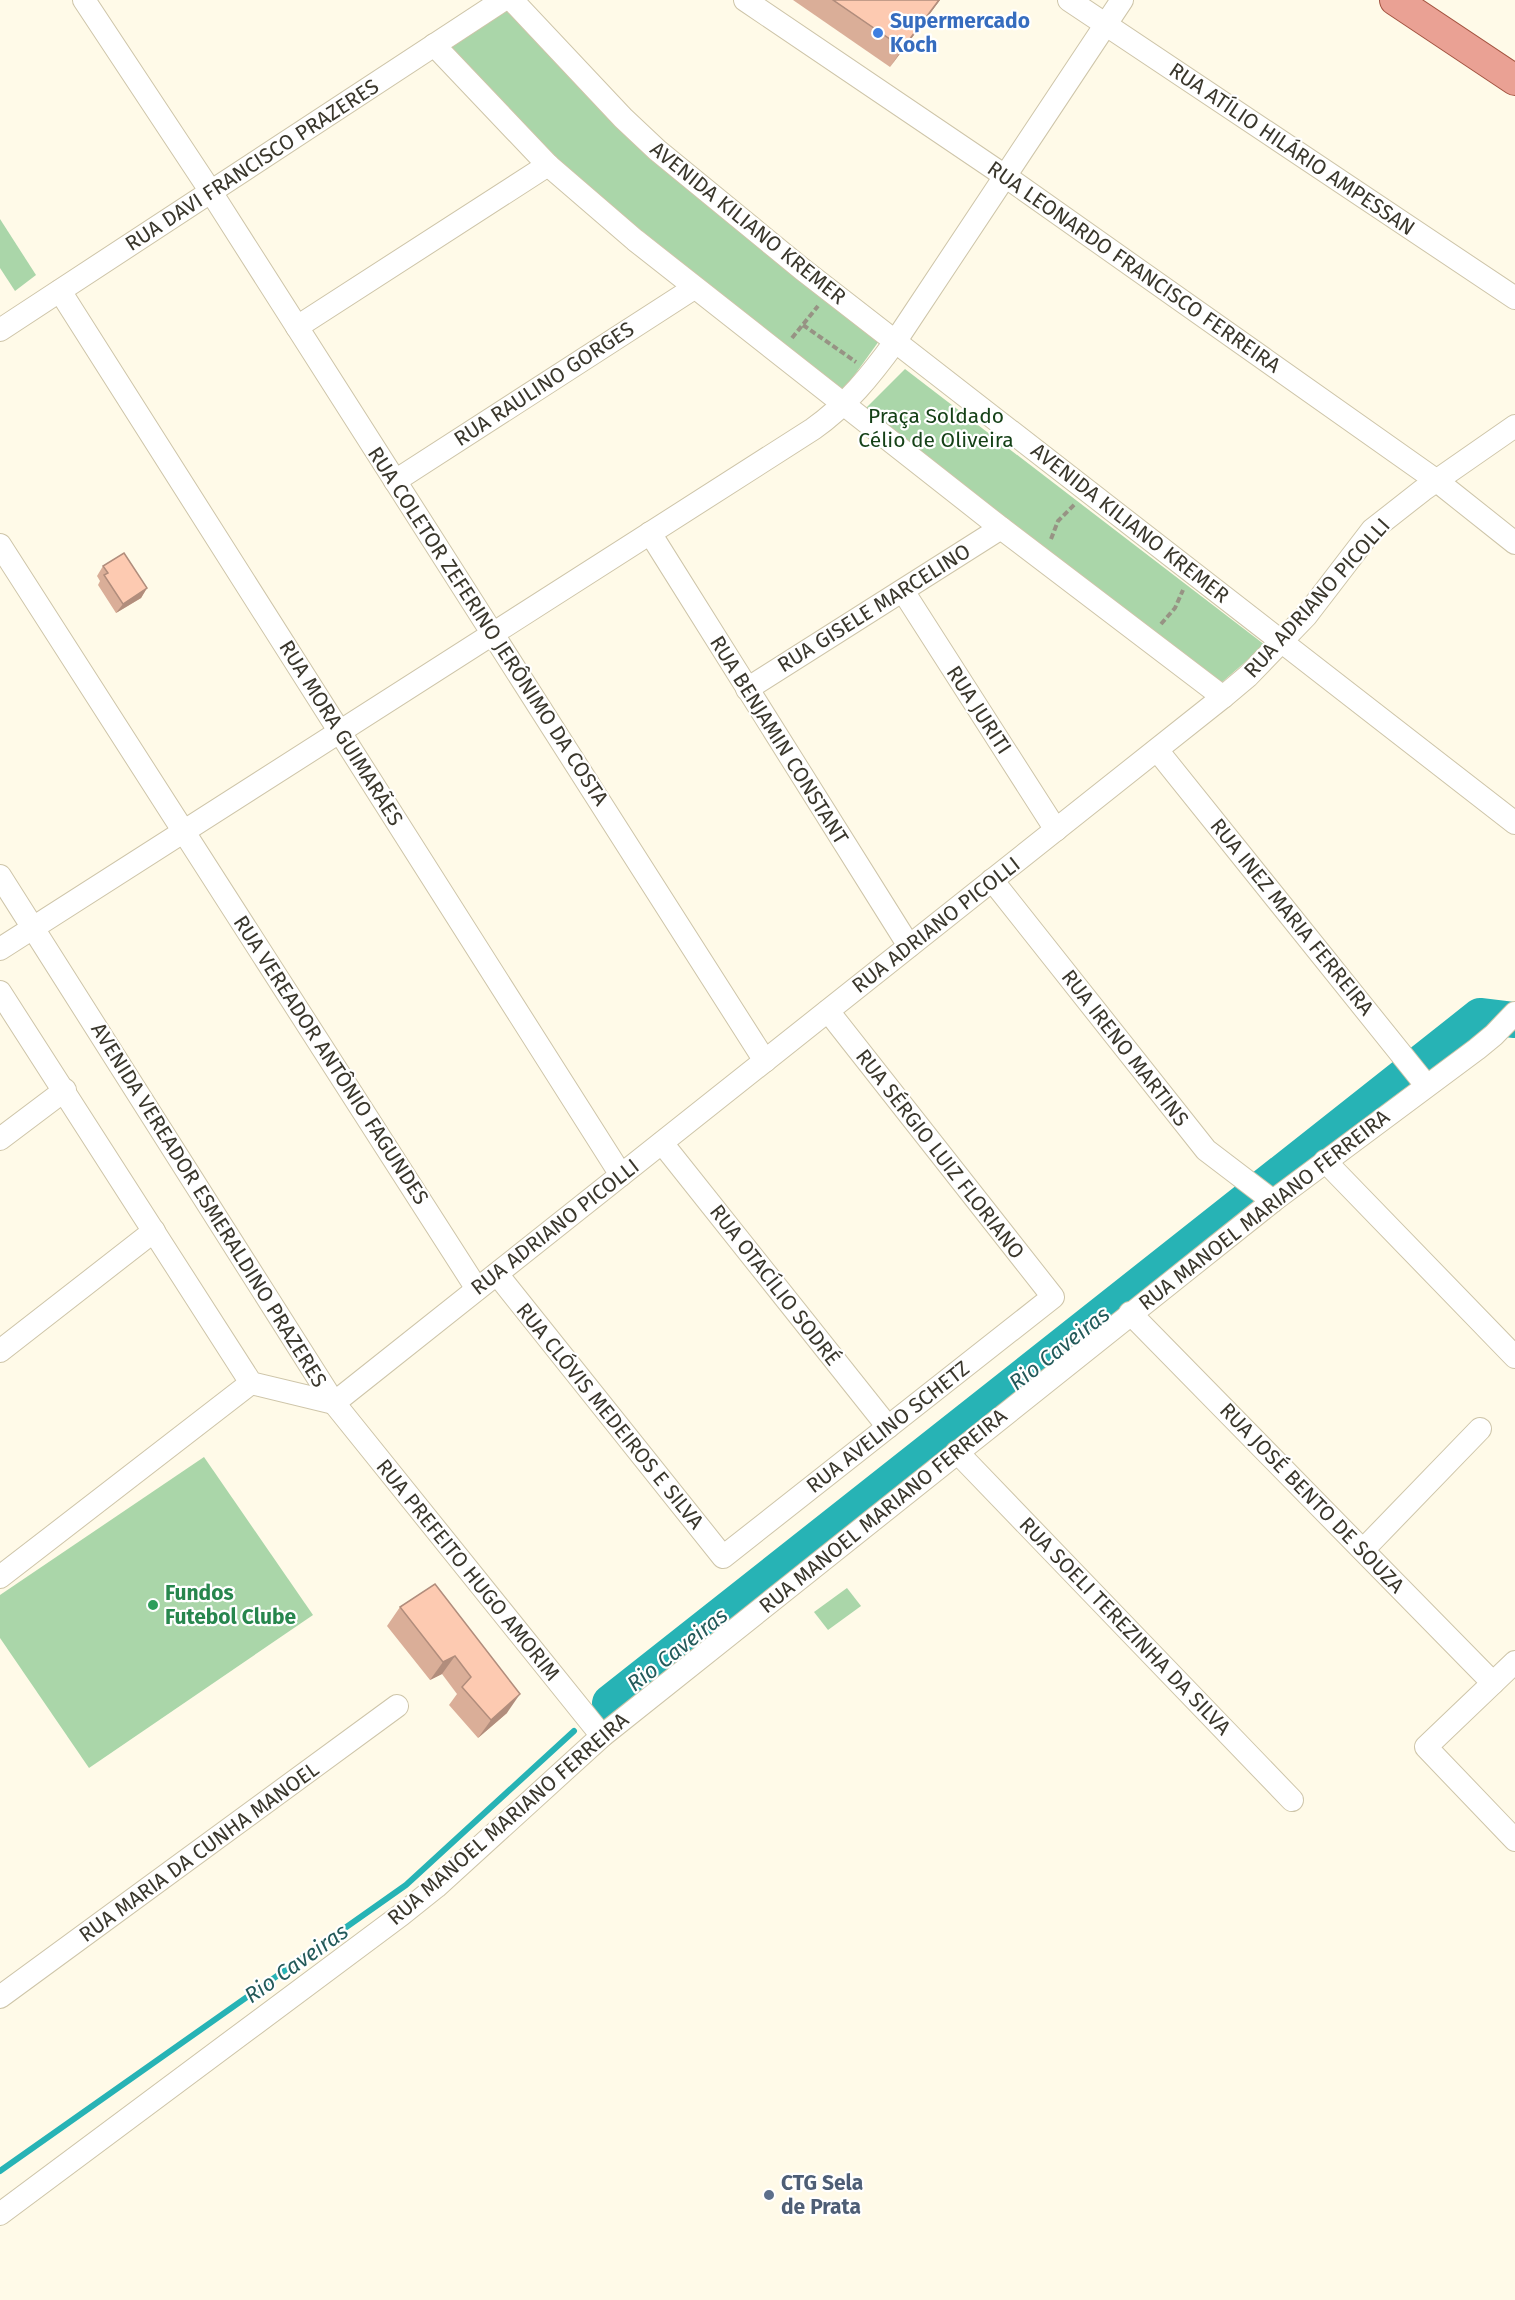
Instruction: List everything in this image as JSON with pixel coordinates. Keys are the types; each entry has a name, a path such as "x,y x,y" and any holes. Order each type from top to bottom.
{"main road":[{"path":"1395,0 1515,80"}],"street":[{"name":"RUA COLETOR ZEFERINO JERÔNIMO DA COSTA","path":"84,0 211,192 765,1061"},
{"name":"RUA DAVI FRANCISCO PRAZERES","path":"0,330 503,0"},
{"name":"AVENIDA KILIANO KREMER","path":"512,0 624,118 697,185 895,342 1515,823"},
{"name":"RUA LEONARDO FRANCISCO FERREIRA","path":"745,0 1005,176 1437,481 1515,543"},
{"name":"RUA ATÍLIO HILÁRIO AMPESSAN","path":"1069,0 1515,298"},
{"path":"0,949 813,429 844,405 873,374 895,342 1122,0"},
{"path":"434,45 548,165 635,240 778,354 1223,697"},
{"path":"297,327 548,165"},
{"name":"RUA RAULINO GORGES","path":"395,481 694,288"},
{"name":"RUA MORA GUIMARÃES","path":"60,291 621,1175"},
{"name":"RUA ADRIANO PICOLLI","path":"334,1403 1223,697 1248,676 1306,616 1372,530 1423,490 1515,426"},
{"name":"RUA GISELE MARCELINO","path":"747,689 1002,528"},
{"name":"RUA BENJAMIN CONSTANT","path":"650,533 909,946"},
{"name":"RUA VEREADOR ANTÔNIO FAGUNDES","path":"0,545 477,1289"},
{"name":"RUA JURITI","path":"903,591 1056,830"},
{"name":"RUA INEZ MARIA FERREIRA","path":"1157,750 1424,1082"},
{"name":"AVENIDA VEREADOR ESMERALDINO PRAZERES","path":"0,876 334,1403"},
{"name":"RUA IRENO MARTINS","path":"992,880 1206,1150 1271,1199"},
{"path":"0,992 251,1383 0,1577"},
{"name":"RUA SÉRGIO LUIZ FLORIANO","path":"828,1011 1053,1297"},
{"name":"RUA MANOEL MARIANO FERREIRA","path":"0,2214 436,1887 602,1736 1271,1199 1325,1161 1424,1082 1494,1035 1515,1013"},
{"path":"0,1139 65,1090"},
{"name":"RUA OTACÍLIO SODRÉ","path":"662,1143 888,1427"},
{"path":"1325,1161 1515,1357"},
{"path":"0,1350 154,1230"},
{"name":"RUA CLÓVIS MEDEIROS E SILVA","path":"497,1274 723,1557"},
{"name":"RUA AVELINO SCHETZ","path":"723,1557 1053,1297"},
{"name":"RUA JOSÉ BENTO DE SOUZA","path":"1130,1313 1493,1683"},
{"name":"AVENIDA VEREADOR ESMERALDINO PRAZERES","path":"251,1383 334,1403"},
{"name":"RUA PREFEITO HUGO AMORIM","path":"334,1403 602,1736"},
{"path":"1363,1550 1480,1429"},
{"name":"RUA SOELI TEREZINHA DA SILVA","path":"957,1452 1292,1800"},
{"path":"1515,1662 1426,1748 1515,1840"},
{"name":"RUA MARIA DA CUNHA MANOEL","path":"0,1997 397,1706"}],"path":[{"path":"778,354 831,291"},
{"path":"803,325 873,374"},
{"path":"1049,564 1050,542 1058,521 1074,505 1095,496"},
{"path":"1142,635 1161,624 1175,608 1184,589 1188,568"}],"green space":[{"path":"505,6 879,341 843,391 577,177 538,140 449,46"},
{"path":"0,219 36,275 15,291 0,268"},
{"name":"Praça Soldado Célio de Oliveira","path":"905,369 1265,645 1221,683 864,410"},
{"name":"Fundos Futebol Clube","path":"204,1457 313,1615 89,1768 0,1638 0,1595"},
{"path":"847,1588 861,1606 828,1630 814,1612"}],"building":[{"path":"833,0 939,0 903,48"},
{"path":"124,553 147,588 123,604 104,575 108,573 103,566"},
{"path":"435,1584 520,1694 491,1720 462,1687 471,1677 455,1656 443,1662 400,1607"}],"waterway":[{"name":"Rio Caveiras","path":"610,1703 1480,1016 1515,1020"},
{"name":"Rio Caveiras","path":"0,2171 406,1885 574,1731"}],"place":[{"name":"Supermercado Koch","path":"878,33"},
{"name":"Fundos Futebol Clube","path":"153,1605"},
{"name":"CTG Sela de Prata","path":"769,2195"}]}
